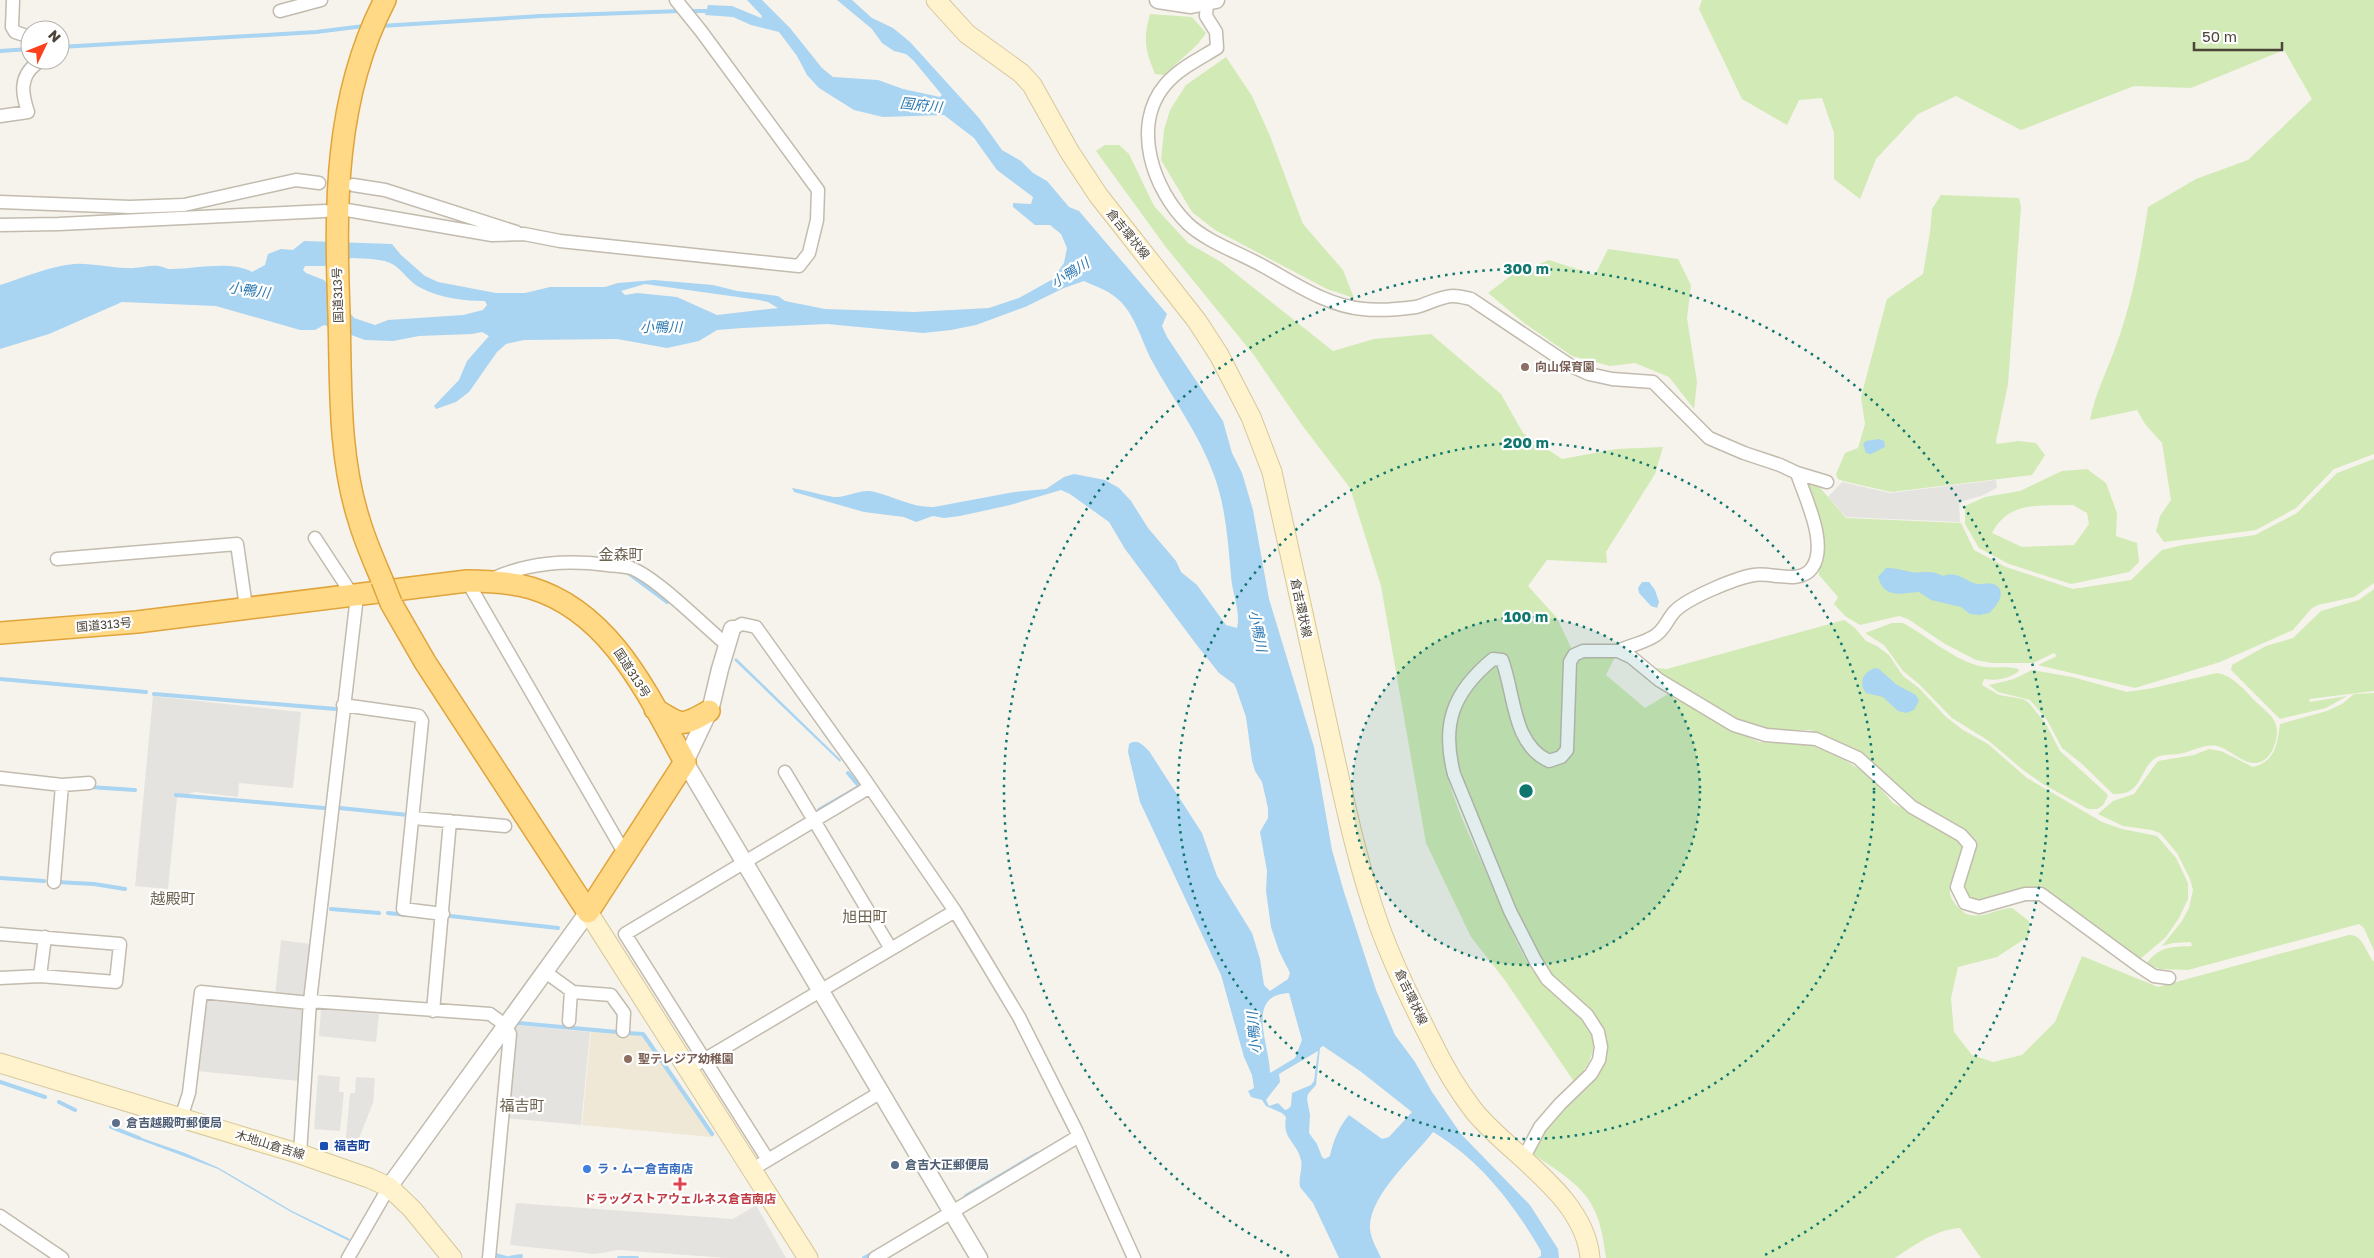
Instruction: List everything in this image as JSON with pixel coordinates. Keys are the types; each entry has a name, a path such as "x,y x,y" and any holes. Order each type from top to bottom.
{"highway":[{"name":"国道313号","path":"383,4 369,37 346,117 339,169 336,216 344,434 350,484 358,520 391,603 425,662 588,912"},
{"name":"国道313号","path":"0,633 137,622 246,607 355,596 426,585 477,581 532,588 586,617 616,647 655,708 684,762"},
{"path":"655,708 675,722 685,723 709,711"},
{"path":"588,912 684,762"}],"main road":[{"name":"倉吉環状線","path":"936,0 967,34 1021,73 1032,85 1069,151 1098,195 1197,321 1237,386 1263,445 1272,472 1350,829 1379,925 1411,999 1453,1080 1474,1110 1568,1205 1580,1226 1589,1249 1590,1258"},
{"path":"588,912 687,1071 808,1258"},
{"name":"木地山倉吉線","path":"0,1063 300,1154 389,1187 412,1209 452,1258"}],"street":[{"path":"13,0 12,27 15,32 20,34"},
{"path":"280,11 320,0"},
{"path":"1158,0 1191,5 1212,1"},
{"path":"353,185 385,190 524,234 560,241 799,266 809,253 817,220 818,190 677,1"},
{"path":"1212,1 1206,16 1216,32 1217,48 1179,72 1157,95 1150,116 1148,134 1152,163 1158,183 1188,223 1208,238 1335,303 1364,309 1416,307 1452,296 1472,299 1571,366 1589,374 1612,379 1652,382 1709,438 1780,464 1797,473 1827,482"},
{"path":"0,116 28,112 22,91 28,70"},
{"path":"0,202 130,207 184,205 296,180 319,183"},
{"path":"0,225 336,216 492,235 524,234"},
{"path":"1618,652 1657,635 1675,610 1724,584 1755,574 1777,576 1802,575 1812,568 1816,556 1817,532 1797,473"},
{"path":"300,1154 310,1002 355,596 315,538"},
{"path":"58,559 237,544 246,607"},
{"path":"625,854 477,581 513,570 577,561 630,568 655,584 726,645"},
{"path":"979,1258 822,991 684,762 709,711 732,629 742,624 756,627 870,787 955,911 1019,1016 1079,1136 1134,1258"},
{"path":"1522,1159 1540,1127 1590,1074 1599,1060 1601,1047 1598,1032 1587,1015 1547,979 1535,960 1510,911 1454,774 1448,751 1450,722 1462,693 1478,671 1492,659 1502,660 1508,676 1518,723 1526,742 1538,756 1549,761 1561,757 1567,750 1570,662 1574,654 1583,651 1618,652 1630,657 1659,680 1734,725 1766,736 1816,739 1858,758 1912,807 1961,835 1970,845 1957,887 1965,903 1979,907 2025,894 2041,894 2154,976 2169,978"},
{"path":"343,705 419,716 422,721 403,909 443,914"},
{"path":"785,772 891,949"},
{"path":"0,778 62,784 89,783"},
{"path":"54,882 62,784"},
{"path":"768,1160 625,934 870,787"},
{"path":"413,818 505,826"},
{"path":"433,1011 450,821"},
{"path":"687,1071 955,911"},
{"path":"348,1258 389,1187 588,912"},
{"path":"0,934 120,944 116,982 40,976 0,978"},
{"path":"40,976 45,937"},
{"path":"544,971 571,991 611,995 624,1013 623,1031"},
{"path":"570,1021 571,991"},
{"path":"181,1118 189,1092 201,992 310,1002 490,1014 505,1025 510,1034 489,1258"},
{"path":"751,1169 881,1092"},
{"path":"875,1258 1079,1136"},
{"path":"0,1216 62,1258"}],"shaded area":[{"path":"1996,480 1997,488 1981,496 1959,502 1960,522 1846,517 1828,497 1842,482 1890,493"},
{"path":"153,696 301,712 293,788 239,783 238,797 195,792 177,798 168,889 135,886"},
{"path":"281,940 310,944 304,999 275,996"},
{"path":"206,996 304,1005 299,1081 196,1071"},
{"path":"321,1009 379,1014 376,1042 319,1036"},
{"path":"515,1025 590,1032 581,1125 505,1118"},
{"path":"591,1031 646,1034 715,1135 712,1137 582,1125"},
{"path":"318,1075 340,1077 339,1092 344,1092 340,1131 314,1129"},
{"path":"356,1077 375,1078 373,1103 353,1153 345,1148 350,1093 355,1093"},
{"path":"516,1203 733,1219 756,1205 786,1258 727,1258 618,1250 595,1254 510,1245"}],"green space":[{"path":"1702,0 2374,0 2374,454 2334,469 2296,508 2256,530 2164,542 2156,531 2160,516 2171,500 2162,443 2145,424 2137,410 2090,420 2095,400 2128,310 2148,207 2196,179 2248,160 2312,99 2284,50 2191,88 2134,86 2021,130 1956,96 1918,114 1876,159 1860,199 1834,179 1834,133 1822,98 1799,100 1787,125 1742,99 1699,9"},
{"path":"1150,14 1192,17 1206,33 1198,44 1164,75 1155,74 1147,51 1146,31"},
{"path":"1226,57 1252,96 1270,136 1303,224 1343,270 1354,298 1327,289 1215,230 1192,212 1161,160 1164,130 1170,110 1186,85"},
{"path":"1105,145 1119,145 1129,154 1154,206 1188,243 1221,262 1333,351 1374,339 1431,334 1501,394 1523,433 1562,459 1616,449 1663,447 1655,474 1606,552 1607,563 1547,560 1528,586 1557,618 1574,654 1618,651 1606,675 1645,708 1668,694 1722,725 1759,742 1812,745 1868,774 1893,803 1961,842 1965,851 1950,885 1952,900 1958,907 1967,914 1976,916 2012,908 2029,921 2029,936 1997,957 1958,967 1951,998 1954,1032 1972,1055 1993,1062 2022,1055 2055,1022 2082,956 2158,987 2349,935 2358,938 2374,962 2374,1258 1981,1258 1960,1228 1934,1235 1895,1258 1606,1258 1599,1220 1585,1195 1564,1175 1533,1154 1537,1139 1545,1126 1592,1083 1601,1070 1606,1055 1586,1023 1593,1039 1592,1053 1587,1065 1575,1083 1504,979 1471,937 1426,843 1381,586 1350,488 1302,425 1253,354 1165,246 1096,151","holes":["1444,723 1476,812 1538,956 1564,986 1586,1021 1579,1013 1536,974 1529,965 1509,926 1457,806 1450,785 1443,743"]},
{"path":"1941,195 2019,198 2021,207 2008,384 1996,441 1997,444 2018,441 2036,443 2045,455 2032,475 1891,492 1843,481 1838,479 1836,474 1845,453 1858,448 1865,424 1861,397 1887,299 1923,274 1932,209"},
{"path":"1608,249 1678,259 1691,285 1687,318 1697,382 1694,409 1669,377 1635,363 1610,366 1572,356 1524,323 1488,293 1513,274 1549,260 1595,275"},
{"path":"2374,459 2374,583 2354,597 2312,608 2293,630 2220,662 2135,688 2038,665 2057,656 2054,653 2033,663 1992,663 1976,660 1945,644 1908,619 1899,616 1860,625 1845,616 1834,604 1838,597 1819,575 1819,562 1805,486 1808,483 1816,483 1846,518 1961,523 1974,550 2006,567 2073,589 2131,580 2162,550 2183,545 2255,535 2297,513 2337,473"},
{"path":"2087,469 2106,483 2117,513 2116,536 2137,543 2139,562 2129,572 2071,584 2009,564 1979,548 1965,524 1965,506 1985,497 2020,491 2062,471","holes":["2073,505 2087,513 2089,524 2074,545 2022,547 1992,533 1999,522 2007,515 2027,507"]},
{"path":"2374,589 2374,691 2309,699 2310,702 2347,696 2326,708 2280,719 2231,670 2232,665 2266,646 2293,638 2321,611 2359,600"},
{"path":"1844,620 1855,628 1866,641 1889,655 1903,676 1919,688 1946,717 1963,730 1988,744 2027,778 2102,822 2122,829 2157,836 2176,858 2188,883 2188,899 2179,918 2166,937 2139,960 2032,888 2024,888 1980,901 1972,899 1967,894 1965,880 1974,849 1911,802 1875,765 1860,755 1811,730 1772,730 1738,720 1688,693 1654,668 1667,669"},
{"path":"1892,623 1903,623 1948,652 1976,665 2018,669 2019,671 2007,678 1984,679 1982,685 1999,695 2023,699 2029,703 2046,724 2060,751 2106,793 2108,796 2103,805 2097,809 2088,809 2043,784 2023,770 1989,741 1952,718 1919,684 1903,671 1884,645 1865,633"},
{"path":"2032,670 2072,677 2127,692 2217,673 2229,677 2268,712 2276,725 2277,737 2269,755 2260,762 2254,763 2215,746 2205,746 2179,754 2159,756 2146,768 2136,786 2130,791 2113,794 2081,763 2062,748 2047,720 2030,700 1998,692 1989,685 2014,679"},
{"path":"2374,693 2374,951 2364,928 2359,924 2188,970 2160,969 2146,964 2156,954 2166,949 2192,946 2191,942 2162,946 2182,921 2189,908 2193,890 2190,879 2177,853 2160,833 2123,826 2098,814 2113,801 2134,794 2158,761 2194,755 2209,749 2221,751 2253,767 2266,761 2271,756 2276,745 2280,724 2327,711 2342,704 2354,694"}],"water":[{"path":"747,0 762,0 790,28 822,68 833,77 878,80 903,89 940,97 942,95 913,60 906,54 894,51 882,43 872,29 837,0 852,0 872,18 893,28 910,42 979,118 1002,150 1021,161 1033,173 1047,181 1069,207 1079,211 1167,314 1162,326 1167,337 1223,421 1232,453 1242,473 1253,510 1269,599 1314,747 1332,850 1376,990 1395,1035 1415,1062 1432,1092 1461,1134 1530,1205 1558,1249 1559,1258 1537,1258 1541,1256 1541,1251 1519,1216 1494,1184 1466,1156 1433,1132 1394,1177 1376,1203 1371,1216 1370,1229 1381,1258 1339,1258 1313,1203 1300,1187 1301,1160 1286,1131 1286,1117 1282,1113 1266,1106 1262,1100 1251,1097 1248,1091 1254,1088 1252,1075 1244,1057 1221,975 1140,802 1128,752 1129,744 1132,742 1140,743 1149,751 1202,833 1217,876 1252,933 1260,959 1264,985 1270,991 1288,979 1290,973 1279,951 1271,927 1266,891 1267,871 1260,832 1268,818 1268,808 1262,782 1255,771 1252,761 1246,717 1234,684 1219,673 1196,644 1125,549 1109,522 1070,494 1061,490 1010,505 960,516 944,518 933,516 916,522 904,517 864,512 794,492 792,488 834,497 870,491 912,504 934,507 1014,492 1046,489 1064,477 1074,474 1105,480 1119,488 1131,501 1148,528 1176,561 1181,572 1197,585 1226,625 1237,628 1238,615 1232,582 1226,525 1214,475 1193,431 1152,361 1126,307 1108,292 1084,281 1064,288 1025,307 976,325 923,333 827,324 717,330 699,341 667,348 617,339 524,340 506,344 497,352 469,392 456,402 436,409 434,406 459,380 467,361 489,336 482,332 419,336 393,341 365,340 324,325 315,330 300,330 216,306 122,302 49,334 0,349 0,285 46,270 74,264 131,268 158,266 170,269 234,266 252,272 265,265 268,254 281,249 293,250 304,241 392,244 401,255 425,276 438,282 496,293 525,293 550,287 605,287 618,283 654,280 713,285 737,291 778,296 785,301 825,309 914,312 989,308 1019,298 1053,279 1064,263 1067,248 1061,234 1050,225 1035,225 1013,207 1013,203 1031,204 1033,197 997,170 974,138 944,115 883,117 854,110 819,88 807,75 797,56 779,32 751,25 733,17 705,15 708,5 732,6 761,18 762,16","holes":["352,258 385,261 394,265 417,286 428,291 452,298 485,301 487,305 483,310 463,315 388,320 375,325 354,318 324,280 303,270 305,266 324,266","645,284 759,300 768,302 778,308 717,315 677,297 637,293 625,295 621,291","1289,993 1302,1040 1295,1058 1270,1073 1264,1036 1263,1012 1267,1002 1275,996","1323,1046 1360,1071 1412,1112 1389,1137 1382,1139 1349,1115 1337,1134 1330,1156 1325,1159 1322,1157 1317,1144 1309,1133 1310,1115 1307,1099 1308,1094 1316,1085 1320,1048","1318,1051 1314,1081 1311,1085 1292,1093 1291,1106 1285,1110 1278,1103 1269,1106 1266,1100 1280,1082 1279,1074"]},
{"path":"1879,439 1884,441 1885,447 1871,454 1866,453 1863,444 1866,441"},
{"path":"1886,568 1911,572 1927,572 1943,576 1953,575 1977,584 1991,583 1998,587 2001,594 1989,613 1970,614 1961,607 1931,600 1919,592 1894,594 1889,592 1881,584 1878,577"},
{"path":"1642,582 1649,582 1655,590 1659,602 1657,608 1651,606 1639,593 1638,588"},
{"path":"736,658 841,760 840,762 734,660"},
{"path":"1875,668 1879,669 1897,685 1916,695 1919,701 1914,710 1906,713 1898,711 1883,697 1866,693 1862,685 1863,678 1867,672"},
{"path":"136,1136 185,1153 219,1168 292,1211 350,1239 349,1241 291,1212 218,1169 135,1138"}],"waterway":[{"path":"381,26 541,16 681,11"},
{"path":"688,11 711,11"},
{"path":"70,46 316,32 364,26"},
{"path":"0,51 20,50"},
{"path":"628,573 667,602"},
{"path":"0,679 146,692"},
{"path":"154,694 336,709"},
{"path":"848,773 859,786"},
{"path":"89,787 135,790"},
{"path":"819,810 857,788"},
{"path":"176,795 324,808"},
{"path":"340,808 408,815"},
{"path":"0,878 44,881"},
{"path":"56,882 94,884 125,889"},
{"path":"331,909 379,913"},
{"path":"388,913 406,915"},
{"path":"450,916 558,928"},
{"path":"518,1023 617,1032"},
{"path":"627,1033 643,1034 712,1134"},
{"path":"0,1082 45,1097"},
{"path":"59,1102 75,1110"},
{"path":"111,1127 139,1138"},
{"path":"966,1196 1037,1154"},
{"path":"864,1258 875,1252"},
{"path":"492,1254 506,1258"},
{"path":"509,1258 521,1256"},
{"path":"619,1258 637,1258"}],"place":[{"name":"向山保育園","path":"1525,367"},
{"name":"聖テレジア幼稚園","path":"628,1059"},
{"name":"倉吉越殿町郵便局","path":"116,1123"},
{"name":"福吉町","path":"324,1146"},
{"name":"倉吉大正郵便局","path":"895,1165"},
{"name":"ラ・ムー倉吉南店","path":"587,1169"},
{"name":"ドラッグストアウェルネス倉吉南店","path":"680,1184"}],"district":[{"name":"金森町","path":"621,555"},
{"name":"越殿町","path":"173,899"},
{"name":"旭田町","path":"865,917"},
{"name":"福吉町","path":"522,1106"}],"water label":[{"name":"国府川","path":"921,105"},
{"name":"小鴨川","path":"1070,273"},
{"name":"小鴨川","path":"249,290"},
{"name":"小鴨川","path":"661,327"},
{"name":"小鴨川","path":"1258,631"},
{"name":"小鴨川","path":"1254,1033"}]}
